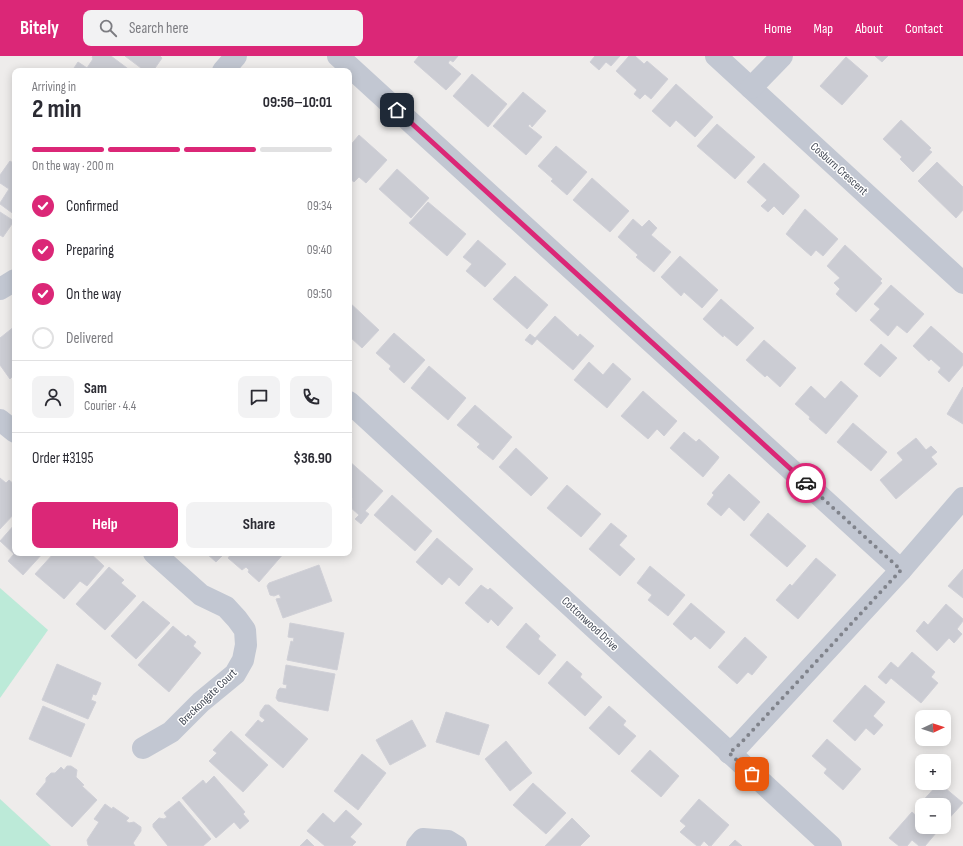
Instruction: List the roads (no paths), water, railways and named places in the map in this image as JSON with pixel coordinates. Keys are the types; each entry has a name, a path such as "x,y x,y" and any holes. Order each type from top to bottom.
{"street":[{"path":"226,68 236,56"},
{"path":"338,56 351,68"},
{"name":"Cosburn Crescent","path":"716,56 963,283"},
{"path":"750,88 782,56"},
{"path":"352,69 901,570"},
{"path":"0,289 12,282"},
{"name":"Cottonwood Drive","path":"352,405 831,846"},
{"path":"0,420 12,430"},
{"path":"729,753 740,744 901,570 963,498"},
{"name":"Breckongate Court","path":"144,748 171,732 202,702 235,674 243,660 246,645 245,630 226,607 201,595 157,556"},
{"path":"417,846 423,839 448,841 456,846"}]}
